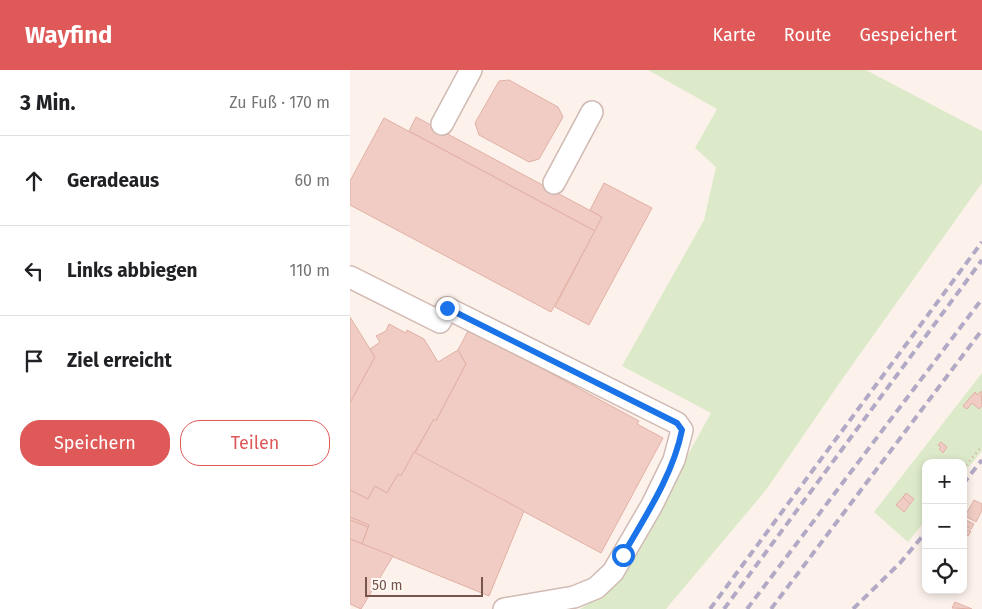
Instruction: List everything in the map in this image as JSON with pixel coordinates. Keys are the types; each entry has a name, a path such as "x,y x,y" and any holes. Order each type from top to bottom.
{"lane":[{"path":"442,124 471,70"},
{"path":"554,183 592,112"},
{"path":"350,277 440,322 447,308 677,423 682,430 674,460 652,505 613,572 596,588 574,597 504,609"}],"path":[{"path":"967,464 982,446"}],"green space":[{"path":"648,70 866,70 982,131 982,183 838,385 766,490 666,609 580,609 612,588 621,576 711,413 622,366 704,220 716,167 695,148 717,109"},
{"path":"982,373 982,451 967,469 967,459 922,459 922,525 908,542 874,512"}],"building":[{"path":"509,80 558,107 563,117 539,159 529,162 479,135 475,123 499,81"},
{"path":"416,117 602,217 595,231 409,131"},
{"path":"384,118 595,231 551,312 350,205 350,181"},
{"path":"604,183 652,208 589,325 555,307 602,217 590,210"},
{"path":"350,317 375,357 350,403"},
{"path":"389,324 406,333 407,330 424,339 438,362 458,350 466,364 436,421 434,419 401,476 398,474 387,493 375,486 368,499 350,490 350,403 375,357 370,349 380,342 376,336 386,331"},
{"path":"469,329 639,421 637,424 663,438 601,553 415,453 434,419 436,421 466,364 458,350"},
{"path":"981,391 982,406 979,409 972,403 967,409 963,406 975,392 977,395"},
{"path":"941,442 947,447 943,453 938,445"},
{"path":"414,452 524,511 489,596 362,544 369,525 350,517 350,490 368,499 375,486 387,493 398,474 401,476"},
{"path":"906,493 914,499 910,504 903,497"},
{"path":"903,497 910,504 904,512 896,505"},
{"path":"974,500 982,504 982,510 976,522 967,517 967,512"},
{"path":"350,517 369,525 368,527 350,520"},
{"path":"350,520 368,527 362,544 350,539"},
{"path":"967,520 974,524 971,529 967,527"},
{"path":"967,529 971,531 967,535"},
{"path":"350,539 393,556 361,609 350,604"},
{"path":"955,602 972,609 952,608"}],"railway":[{"path":"710,609 982,242"},
{"path":"724,609 982,260"},
{"path":"747,609 982,299"},
{"path":"771,609 982,330"},
{"path":"967,479 982,460"},
{"path":"853,609 900,563 922,537"}],"route":[{"path":"447,308 677,423 682,430 674,460 652,505 623,555"}]}
